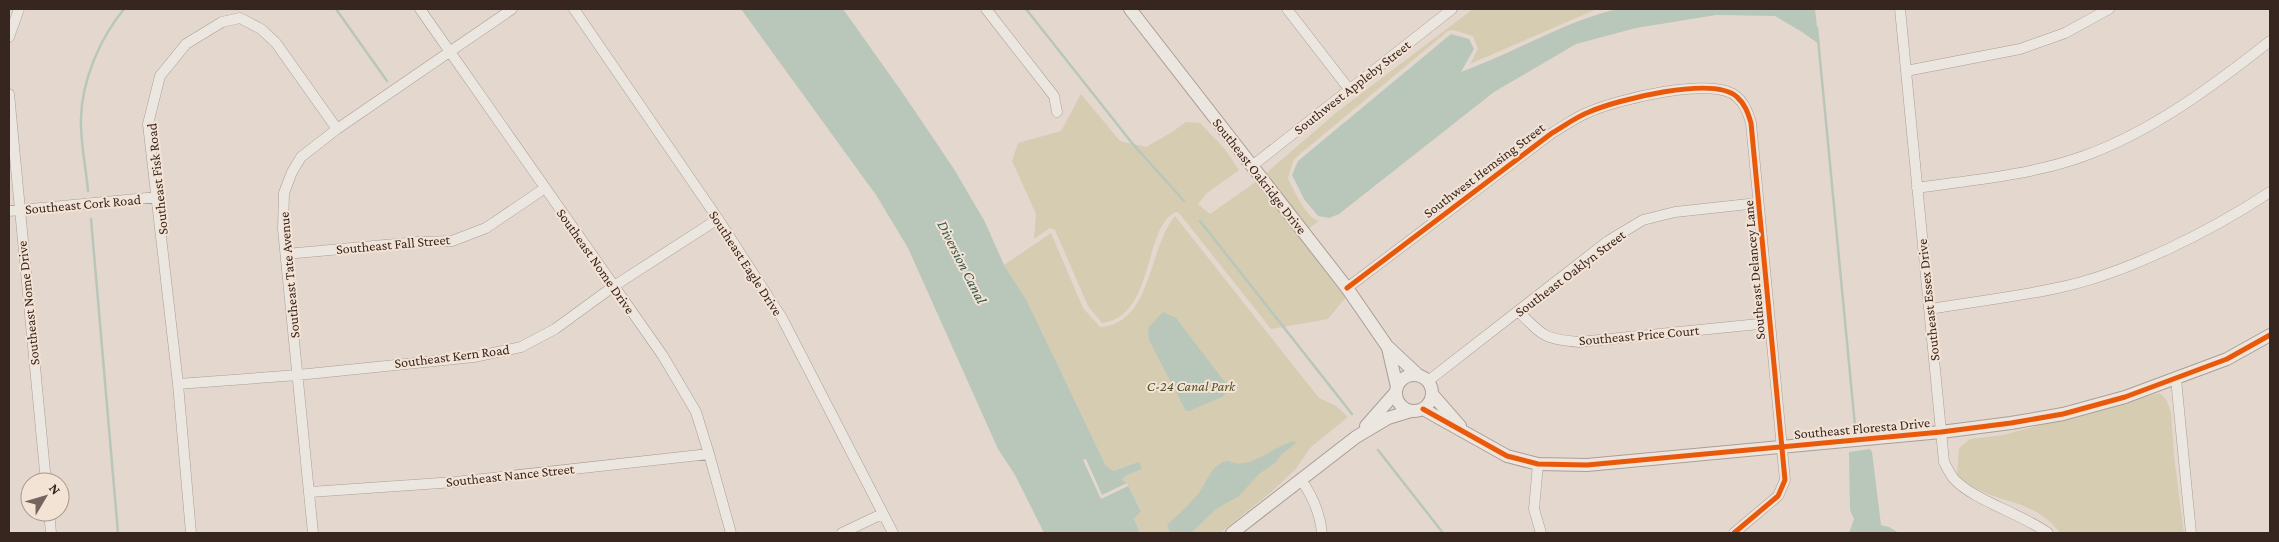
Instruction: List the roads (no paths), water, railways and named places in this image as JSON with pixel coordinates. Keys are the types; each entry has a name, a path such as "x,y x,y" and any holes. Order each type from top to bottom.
{"street":[{"path":"9,37 19,9"},
{"name":"Southeast Nome Drive","path":"420,9 663,356 696,412 710,454 731,533"},
{"name":"Southeast Tate Avenue","path":"313,533 282,211 284,194 292,172 301,157 337,130 512,9"},
{"name":"Southeast Eagle Drive","path":"574,9 718,219 782,318 821,390 893,533"},
{"path":"986,9 1054,96 1058,112"},
{"name":"Southeast Oakridge Drive","path":"1130,9 1346,288 1387,346 1423,378"},
{"path":"1287,9 1349,89"},
{"name":"Southeast Essex Drive","path":"1900,9 1944,462 1952,478 1964,488 2035,524 2048,533"},
{"path":"1906,71 2020,48 2064,33 2109,9"},
{"name":"Southwest Appleby Street","path":"1252,166 1446,11"},
{"name":"Southeast Fisk Road","path":"191,533 178,384 158,197 148,124 160,76 186,44 222,22 240,18 261,29 276,43 337,130"},
{"path":"1917,188 2018,172 2083,156 2178,109 2270,42"},
{"name":"Southwest Hemsing Street","path":"1346,288 1552,133 1588,112 1620,101 1697,88 1721,88 1736,96"},
{"name":"Southeast Nome Drive","path":"9,94 14,210 45,472"},
{"name":"Southeast Delancey Lane","path":"1734,533 1778,496 1785,480 1751,123 1747,110 1736,96"},
{"name":"Southeast Fall Street","path":"286,254 418,242 452,241 486,228 545,188"},
{"path":"1929,309 2058,288 2113,271 2178,244 2219,223 2270,192"},
{"name":"Southeast Cork Road","path":"14,210 158,197"},
{"name":"Southeast Oaklyn Street","path":"1423,378 1519,312 1608,241 1644,220 1675,212 1758,203"},
{"name":"Southeast Kern Road","path":"178,384 298,375 474,356 521,347 555,329 614,286 718,219"},
{"name":"Southeast Price Court","path":"1519,312 1540,333 1553,340 1579,342 1769,323"},
{"name":"Southeast Floresta Drive","path":"1417,410 1465,431 1507,456 1538,464 1587,465 1941,432 2011,424 2064,414 2125,397 2176,379 2227,359 2270,335"},
{"name":"Southeast Oakridge Drive","path":"1387,346 1397,390"},
{"path":"1232,533 1356,437 1388,418 1417,410 1431,400 1432,394 1423,378 1407,376 1399,383 1397,397 1402,406 1417,410"},
{"path":"2176,379 2191,533"},
{"path":"1356,437 1397,390"},
{"name":"Southeast Floresta Drive","path":"1432,394 1465,431"},
{"name":"Southeast Nance Street","path":"310,492 455,482 710,454"},
{"path":"1538,464 1534,509 1541,533"},
{"path":"1301,480 1320,518 1322,533"},
{"path":"842,533 882,514"}],"water":[{"name":"Diversion Canal","path":"741,9 843,9 954,169 985,222 1004,265 1027,301 1106,466 1114,471 1139,462 1142,469 1125,476 1122,480 1127,483 1141,511 1134,519 1140,533 1044,533 1015,475 998,449 908,248 876,195"},
{"path":"1617,9 1815,9 1819,44 1775,16 1716,15 1636,28 1576,44 1494,92 1339,214 1329,218 1318,216 1304,199 1292,175 1298,161 1451,34 1469,39 1474,49 1461,72 1577,22"},
{"path":"1163,312 1176,318 1227,385 1228,388 1224,396 1186,411 1149,340 1148,328"},
{"path":"1295,441 1296,443 1281,455 1276,462 1259,474 1239,496 1216,509 1191,533 1170,533 1167,525 1202,489 1210,474 1222,462 1245,463 1253,461 1287,443"},
{"path":"1870,449 1872,452 1881,525 1899,533 1849,533 1854,519 1850,510 1849,452"}],"waterway":[{"path":"88,191 82,145 82,104 89,74 100,46 115,20 124,9"},
{"path":"336,9 387,81"},
{"path":"1026,9 1132,143 1184,201"},
{"path":"1817,28 1855,426"},
{"path":"91,219 118,533"},
{"path":"1200,221 1352,414"},
{"path":"1378,450 1443,533"}],"park label":[{"name":"C-24 Canal Park","path":"1191,386"}]}
